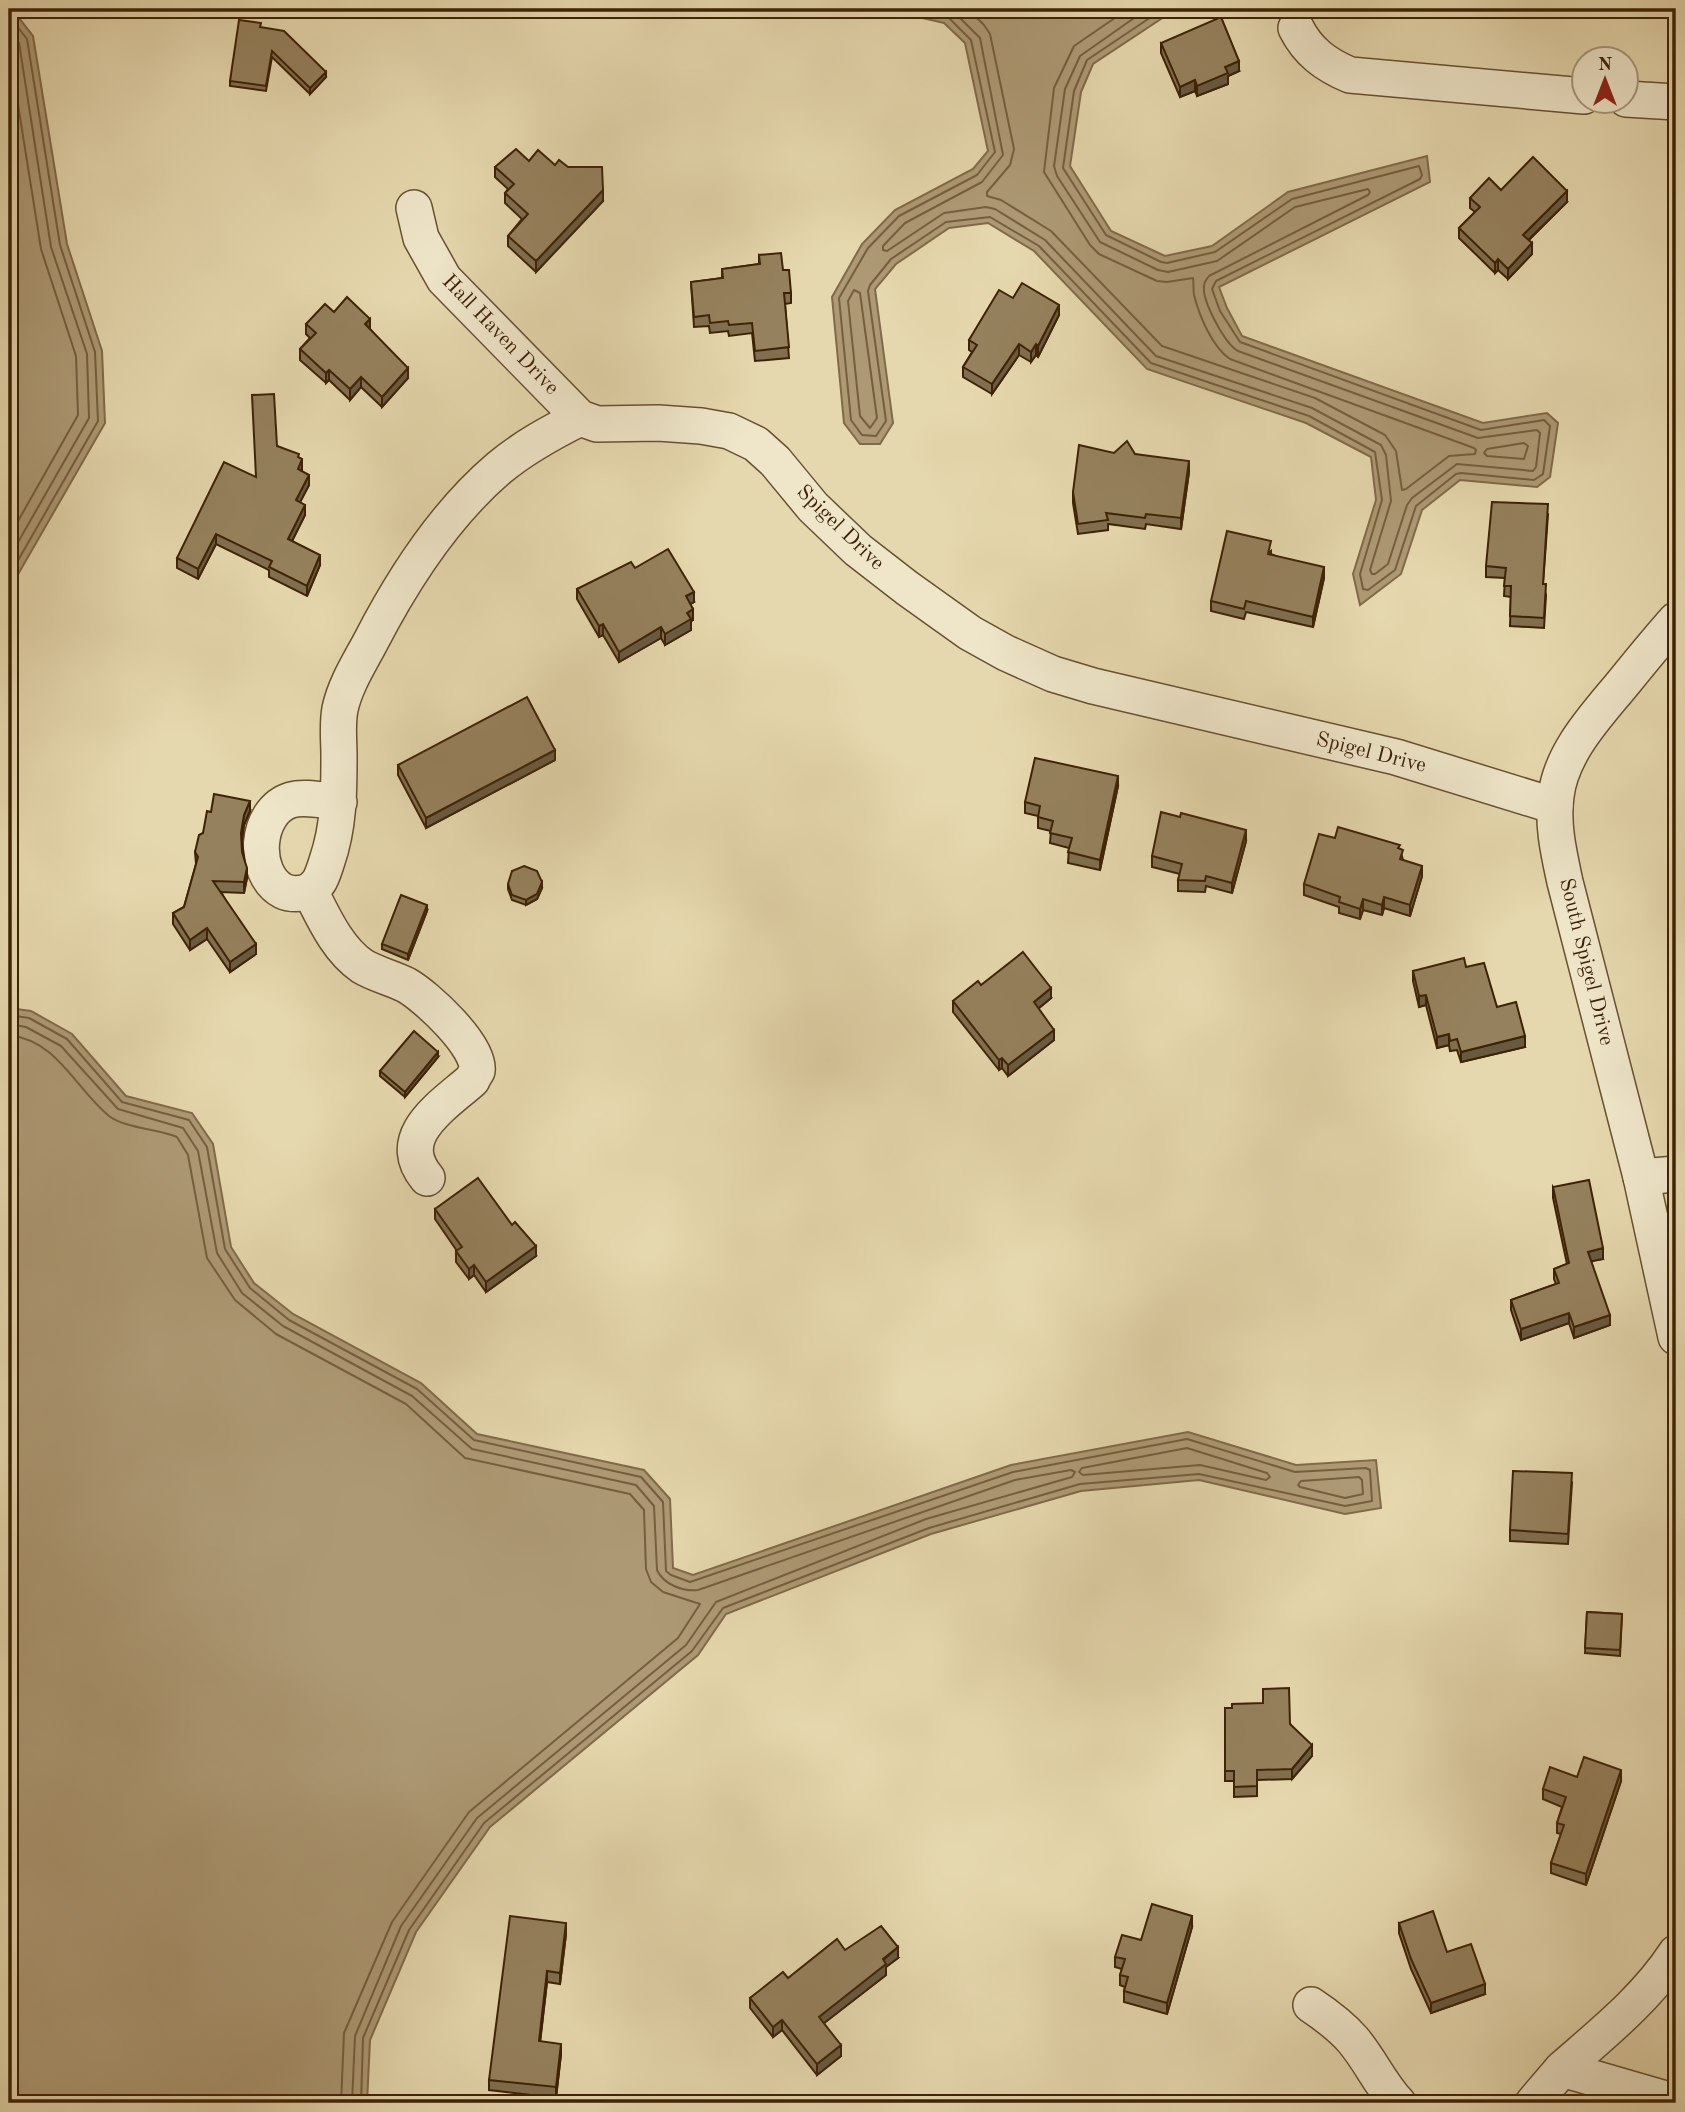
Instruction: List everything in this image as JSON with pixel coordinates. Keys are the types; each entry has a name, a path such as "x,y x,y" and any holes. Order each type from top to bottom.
{"street":[{"path":"1296,28 1314,54 1333,68 1350,75 1570,95"},
{"path":"1640,100 1676,102"},
{"name":"Hall Haven Drive","path":"414,208 421,237 444,279 580,418"},
{"path":"339,802 291,800 278,807 265,825 260,843 263,862 273,883 284,892 298,894 310,891 321,880 334,842 339,802 340,707 383,617 423,554 466,500 500,467 538,439 580,418"},
{"name":"Spigel Drive","path":"580,418 597,424 657,422 701,426 729,431 756,444 775,461 813,507 858,551 970,633 1006,653 1054,674 1093,686 1396,757 1555,806"},
{"name":"South Spigel Drive","path":"1676,620 1583,733 1565,765 1556,793 1555,806 1557,842 1565,882 1641,1177 1676,1335"},
{"path":"310,891 326,923 348,953 362,966 408,986 435,1006 457,1030 476,1060 477,1071 472,1080 423,1125 415,1142 415,1155 428,1178"},
{"path":"1641,1177 1676,1174"},
{"path":"1533,2103 1562,2069 1636,2004 1661,1976 1676,1953"},
{"path":"1311,2005 1328,2016 1353,2040 1398,2103"},
{"path":"1562,2069 1676,2102"}],"water":[{"path":"9,9 12,9 33,36 67,244 102,351 105,423 9,590"},
{"path":"884,9 1176,9 1093,64 1081,92 1070,166 1111,231 1165,256 1212,246 1288,192 1427,156 1430,182 1219,287 1227,308 1242,336 1483,423 1547,413 1558,423 1550,477 1537,487 1460,480 1422,510 1401,574 1360,605 1353,574 1376,500 1371,457 1306,423 1147,369 1034,251 988,223 949,228 896,264 875,289 893,423 880,444 860,444 844,423 832,297 862,244 895,210 973,169 988,151 965,43 944,23"},
{"path":"9,1008 31,1011 72,1034 126,1096 192,1113 213,1144 231,1247 254,1283 293,1314 421,1383 477,1434 644,1470 670,1499 673,1568 693,1575 1011,1465 1188,1432 1296,1465 1376,1460 1381,1508 1345,1514 1199,1480 1081,1491 931,1534 726,1614 698,1655 490,1827 416,1932 370,2040 367,2103 9,2103"}],"building":[{"path":"1221,17 1239,61 1225,67 1228,73 1197,86 1195,80 1180,87 1161,43"},
{"path":"239,20 261,23 260,27 284,31 326,72 310,88 272,51 266,86 230,81"},
{"path":"516,149 529,161 538,150 555,165 559,160 568,167 602,167 603,190 536,261 508,236 528,214 505,193 514,184 495,167"},
{"path":"1533,157 1567,191 1523,235 1532,243 1508,269 1498,259 1495,263 1459,228 1480,207 1470,198 1489,178 1501,190"},
{"path":"781,253 783,270 789,270 791,293 784,293 789,347 755,351 752,323 729,325 728,321 710,323 709,315 694,317 691,282 723,278 722,269 760,264 759,255"},
{"path":"1022,283 1059,305 1038,346 1036,344 1031,352 1019,344 992,384 963,367 977,345 969,340 999,290 1013,298"},
{"path":"347,297 370,319 365,324 408,368 382,397 361,377 350,389 329,370 326,373 300,349 316,333 306,324 325,304 334,312"},
{"path":"274,394 277,446 299,454 298,457 302,459 298,469 309,475 296,500 305,505 288,539 320,555 307,586 269,567 272,561 216,534 198,569 177,558 224,462 256,477 252,395"},
{"path":"1127,441 1135,454 1189,461 1181,518 1146,514 1145,518 1106,513 1108,520 1078,524 1073,492 1079,445 1114,453"},
{"path":"1492,502 1548,504 1543,584 1546,584 1544,618 1510,616 1511,586 1504,586 1506,568 1486,566"},
{"path":"1227,531 1271,541 1268,554 1324,567 1313,617 1246,601 1244,609 1211,601"},
{"path":"668,549 694,592 686,596 693,609 687,613 691,619 665,634 661,627 619,652 603,624 599,626 577,589 631,562 635,568"},
{"path":"527,697 555,750 426,818 398,765"},
{"path":"1035,758 1118,776 1100,860 1068,852 1072,838 1050,833 1053,821 1038,817 1040,806 1025,802"},
{"path":"214,794 250,801 241,833 242,852 247,868 244,882 213,881 256,944 230,962 207,928 190,940 173,913 184,907 198,857 195,852 199,835 203,833 207,811 211,812"},
{"path":"1161,812 1180,817 1181,813 1246,830 1232,883 1206,876 1205,881 1178,880 1182,864 1152,856"},
{"path":"1338,827 1400,845 1398,848 1403,850 1400,859 1422,866 1410,905 1384,897 1382,905 1363,899 1360,909 1339,902 1340,897 1304,884 1319,834 1335,838"},
{"path":"524,866 537,871 542,882 537,894 526,900 512,895 508,884 512,871"},
{"path":"401,895 427,905 408,954 382,944"},
{"path":"1023,952 1051,988 1034,1002 1054,1030 1008,1065 1002,1058 999,1060 953,1001 978,981 981,985"},
{"path":"1464,958 1466,967 1484,963 1497,1007 1516,1002 1525,1036 1461,1052 1457,1039 1450,1041 1449,1034 1437,1037 1426,995 1419,996 1413,971"},
{"path":"414,1031 438,1052 405,1092 380,1071"},
{"path":"478,1178 512,1225 515,1222 536,1246 486,1282 474,1265 469,1269 456,1251 462,1247 435,1209"},
{"path":"1589,1180 1603,1248 1588,1252 1610,1315 1574,1327 1569,1313 1521,1329 1511,1300 1559,1283 1554,1269 1569,1263 1553,1187"},
{"path":"1513,1471 1572,1473 1568,1534 1510,1530"},
{"path":"1587,1612 1622,1614 1620,1650 1585,1648"},
{"path":"1289,1688 1290,1724 1312,1745 1292,1769 1257,1770 1257,1786 1234,1787 1234,1771 1225,1771 1225,1708 1232,1708 1232,1704 1263,1703 1263,1689"},
{"path":"1584,1757 1621,1770 1586,1874 1551,1863 1564,1825 1557,1823 1566,1797 1543,1789 1550,1767 1577,1777"},
{"path":"1152,1904 1192,1916 1167,2003 1124,1991 1128,1977 1120,1975 1125,1959 1115,1957 1122,1935 1141,1940"},
{"path":"1433,1911 1447,1952 1471,1944 1485,1984 1431,2003 1411,1959 1399,1923"},
{"path":"510,1916 566,1923 560,1973 547,1971 539,2041 561,2044 556,2087 489,2080"},
{"path":"881,1926 898,1947 883,1959 886,1964 819,2017 841,2045 817,2064 782,2020 773,2027 750,1998 783,1972 788,1978 837,1939 845,1950"}]}
